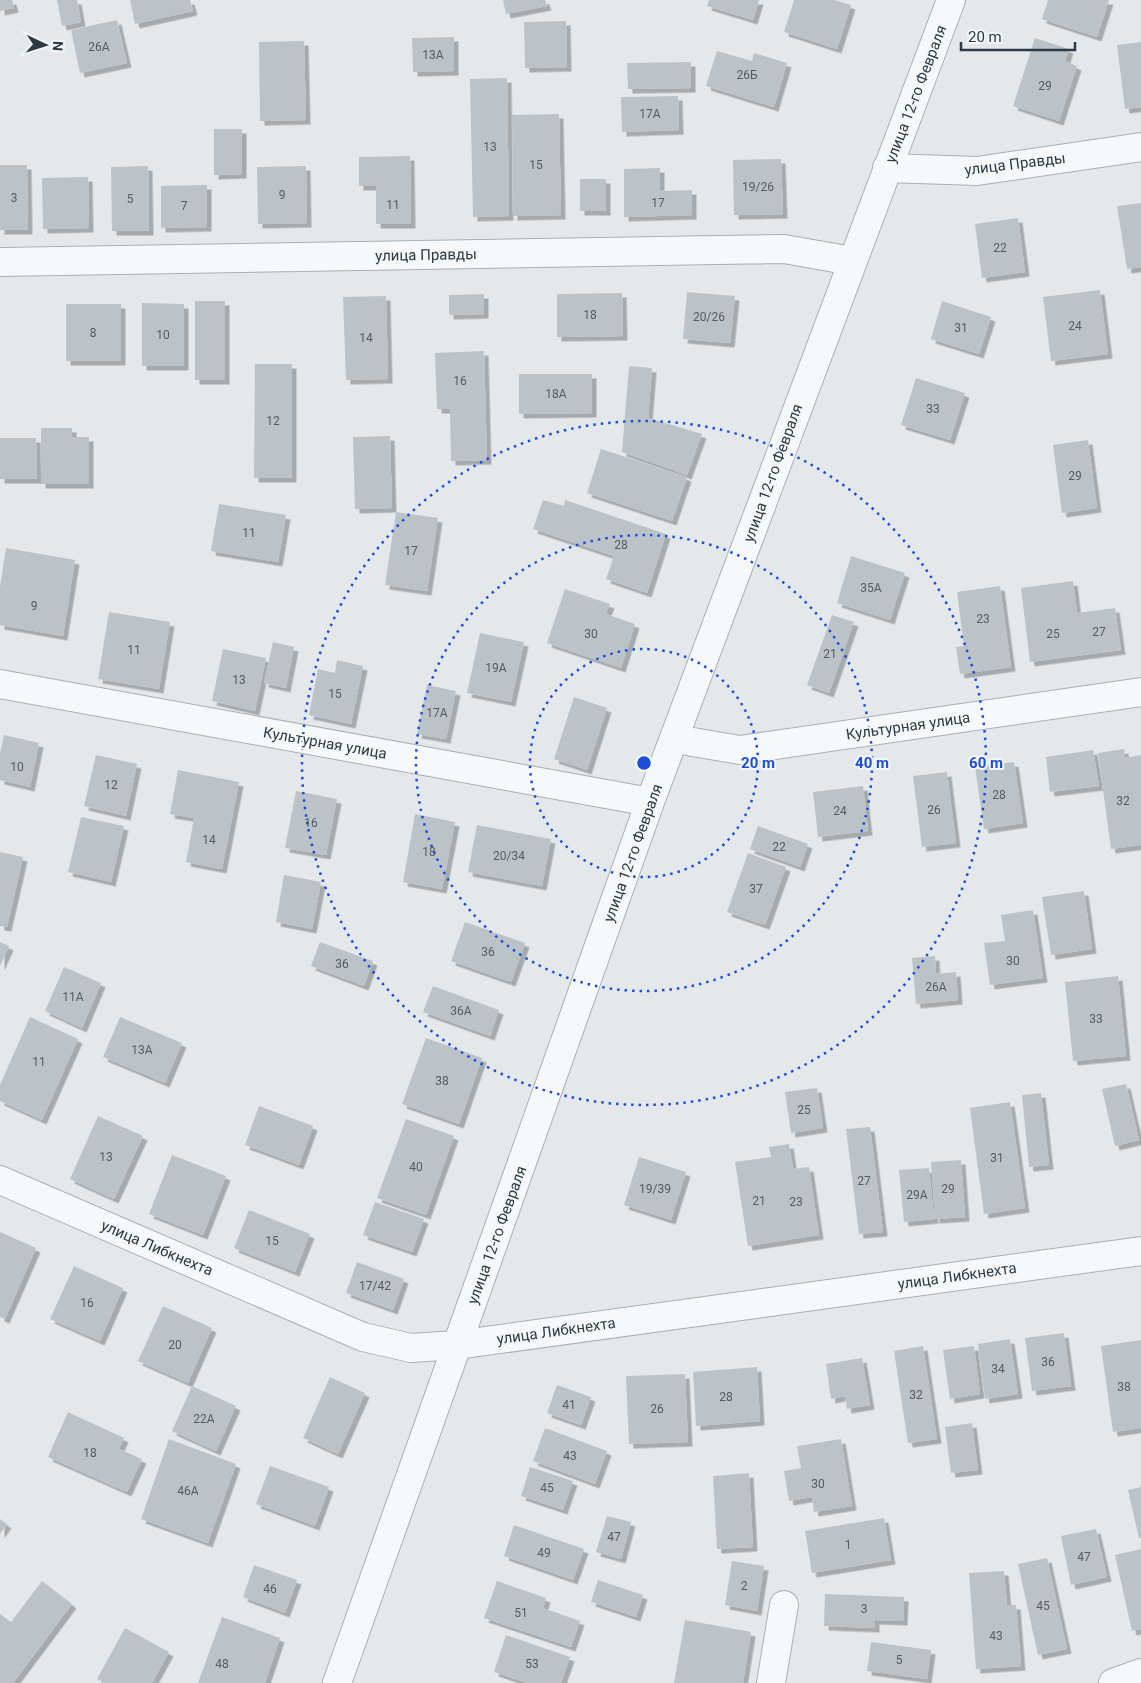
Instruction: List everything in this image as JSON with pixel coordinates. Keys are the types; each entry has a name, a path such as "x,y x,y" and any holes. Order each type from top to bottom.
{"street":[{"name":"улица 12-го Февраля","path":"337,1683 650,802 852,261 952,0"},
{"name":"улица Правды","path":"888,168 977,171 1141,147"},
{"name":"улица Правды","path":"0,262 784,249 852,261"},
{"name":"Культурная улица","path":"0,684 650,802"},
{"name":"Культурная улица","path":"675,739 740,750 1141,692"},
{"name":"улица Либкнехта","path":"0,1180 363,1337 411,1348 457,1345 1141,1251"},
{"path":"771,1683 784,1605"},
{"path":"1113,1683 1141,1673"}],"building":[{"path":"0,0 12,0 14,8 0,11"},
{"path":"57,0 77,0 81,22 62,26"},
{"path":"130,0 190,0 193,11 135,24"},
{"path":"503,0 545,0 547,6 506,14"},
{"path":"709,0 759,0 753,20 707,6"},
{"path":"794,0 834,0 851,5 837,49 784,32"},
{"path":"1048,0 1109,0 1097,37 1042,19"},
{"path":"117,20 127,63 80,73 71,30"},
{"path":"566,21 567,67 525,68 524,22"},
{"path":"454,37 454,71 413,72 412,38"},
{"path":"1035,38 1069,49 1065,61 1077,66 1059,121 1013,106"},
{"path":"304,41 306,120 260,121 259,42"},
{"path":"1141,42 1141,107 1125,109 1117,45"},
{"path":"717,51 752,61 754,53 787,63 774,107 706,86"},
{"path":"691,62 691,88 628,89 627,63"},
{"path":"507,78 509,216 473,217 470,79"},
{"path":"678,96 679,130 622,132 621,97"},
{"path":"559,114 561,215 513,216 512,115"},
{"path":"214,129 242,129 242,174 214,175"},
{"path":"410,156 411,224 376,224 376,186 359,186 359,157"},
{"path":"781,159 783,214 734,215 733,160"},
{"path":"0,165 27,165 28,230 0,230"},
{"path":"148,166 149,231 112,231 111,167"},
{"path":"306,166 307,223 258,224 257,167"},
{"path":"660,168 660,191 692,190 692,215 624,217 624,169"},
{"path":"88,177 89,228 43,229 42,178"},
{"path":"580,179 606,179 606,211 580,211"},
{"path":"207,185 207,227 161,228 161,186"},
{"path":"1141,203 1141,267 1127,269 1117,206"},
{"path":"1018,218 1025,272 982,278 975,224"},
{"path":"1100,290 1108,354 1051,361 1043,297"},
{"path":"687,292 735,296 730,343 683,339"},
{"path":"622,293 623,336 557,337 557,294"},
{"path":"484,294 484,314 449,315 449,295"},
{"path":"386,296 388,379 346,380 343,297"},
{"path":"195,301 225,301 225,380 195,380"},
{"path":"942,301 991,317 979,354 931,339"},
{"path":"142,303 184,304 184,366 142,366"},
{"path":"66,304 121,304 121,361 66,361"},
{"path":"484,351 487,460 451,461 450,409 437,409 435,353"},
{"path":"255,364 292,364 292,478 254,478"},
{"path":"629,366 652,368 648,418 702,434 687,475 622,452"},
{"path":"519,374 592,374 592,413 519,414"},
{"path":"916,378 965,393 950,440 901,425"},
{"path":"41,428 72,428 72,437 89,437 89,484 41,484"},
{"path":"390,436 392,508 355,509 353,437"},
{"path":"0,438 36,438 37,479 0,479"},
{"path":"1088,440 1097,508 1062,513 1053,445"},
{"path":"601,449 687,477 672,521 587,493"},
{"path":"543,500 564,506 565,500 666,534 647,593 606,579 614,556 533,529"},
{"path":"219,504 286,515 278,562 211,551"},
{"path":"396,512 438,518 427,591 385,585"},
{"path":"6,548 75,560 63,636 0,625 0,587"},
{"path":"851,556 905,573 890,620 837,603"},
{"path":"1073,581 1077,613 1115,608 1121,650 1030,662 1021,588"},
{"path":"1000,586 1011,667 960,674 956,647 964,646 957,592"},
{"path":"565,589 610,604 606,614 635,624 621,668 547,643"},
{"path":"109,612 170,622 159,689 98,679"},
{"path":"832,615 854,622 829,693 807,685"},
{"path":"480,633 524,642 511,702 467,693"},
{"path":"273,642 294,647 286,688 264,683"},
{"path":"223,649 266,658 255,711 212,701"},
{"path":"337,660 363,666 351,724 309,715 318,669 335,673"},
{"path":"427,685 456,691 446,739 417,734"},
{"path":"574,697 607,708 587,770 554,759"},
{"path":"4,735 39,743 30,787 0,780 0,754"},
{"path":"1124,749 1125,758 1141,755 1141,845 1111,849 1098,753"},
{"path":"1093,750 1099,786 1050,792 1046,757"},
{"path":"96,755 137,764 126,816 84,806"},
{"path":"1014,762 1023,823 984,829 975,767"},
{"path":"178,770 239,782 222,869 186,862 194,818 170,814"},
{"path":"947,772 956,843 922,847 913,776"},
{"path":"863,786 868,831 818,837 813,792"},
{"path":"296,791 337,799 326,855 285,848"},
{"path":"415,814 455,822 442,889 403,882"},
{"path":"81,817 124,826 111,882 68,872"},
{"path":"477,825 551,839 542,886 468,872"},
{"path":"758,826 808,844 800,867 750,849"},
{"path":"0,852 23,857 7,927 0,926"},
{"path":"748,853 786,867 765,925 727,912"},
{"path":"284,875 321,882 312,929 276,922"},
{"path":"1084,891 1092,949 1051,955 1042,897"},
{"path":"1033,910 1043,978 990,985 984,943 1005,941 1001,915"},
{"path":"465,922 525,943 511,982 451,961"},
{"path":"0,942 9,946 0,966"},
{"path":"320,942 373,961 364,986 311,966"},
{"path":"935,956 936,974 956,972 958,1000 916,1004 912,958"},
{"path":"64,967 101,983 82,1028 45,1011"},
{"path":"1118,976 1126,1056 1073,1061 1065,982"},
{"path":"433,986 499,1010 490,1036 423,1012"},
{"path":"30,1017 78,1039 42,1120 0,1101 0,1085"},
{"path":"120,1017 182,1043 165,1083 103,1057"},
{"path":"426,1038 482,1058 459,1124 402,1104"},
{"path":"1126,1084 1139,1140 1115,1146 1102,1089"},
{"path":"817,1088 823,1128 791,1133 785,1092"},
{"path":"1041,1093 1049,1165 1029,1167 1022,1095"},
{"path":"1010,1102 1025,1208 984,1214 970,1108"},
{"path":"259,1106 313,1126 299,1165 245,1145"},
{"path":"98,1116 143,1136 114,1199 70,1179"},
{"path":"406,1119 454,1136 426,1215 377,1198"},
{"path":"870,1127 883,1232 859,1234 846,1129"},
{"path":"789,1144 793,1169 809,1167 819,1235 748,1246 735,1162 771,1157 769,1147"},
{"path":"172,1155 226,1176 203,1235 149,1214"},
{"path":"639,1157 686,1172 671,1220 624,1205"},
{"path":"961,1160 965,1217 935,1219 931,1162"},
{"path":"929,1168 934,1219 904,1222 899,1170"},
{"path":"375,1202 424,1219 412,1252 363,1235"},
{"path":"249,1210 310,1234 295,1272 234,1248"},
{"path":"0,1232 36,1248 5,1319 0,1317"},
{"path":"357,1262 404,1279 393,1310 346,1293"},
{"path":"74,1266 123,1288 100,1341 50,1319"},
{"path":"163,1306 212,1328 188,1383 138,1361"},
{"path":"1064,1333 1071,1386 1032,1391 1025,1338"},
{"path":"1010,1339 1018,1394 985,1399 978,1344"},
{"path":"1141,1340 1141,1428 1113,1432 1101,1346"},
{"path":"923,1346 937,1439 908,1443 894,1351"},
{"path":"974,1346 980,1394 950,1399 943,1350"},
{"path":"862,1358 870,1405 847,1409 845,1396 831,1399 826,1364"},
{"path":"757,1367 760,1421 696,1426 693,1372"},
{"path":"685,1374 688,1442 629,1444 626,1376"},
{"path":"330,1377 365,1393 338,1454 303,1438"},
{"path":"557,1385 591,1397 581,1425 547,1413"},
{"path":"192,1386 236,1406 216,1451 172,1431"},
{"path":"68,1412 124,1438 119,1449 142,1459 127,1492 48,1457"},
{"path":"972,1423 978,1470 951,1473 945,1427"},
{"path":"545,1428 607,1451 595,1484 533,1461"},
{"path":"169,1439 236,1464 208,1543 141,1519"},
{"path":"841,1439 852,1506 814,1512 812,1497 789,1501 784,1471 801,1468 797,1446"},
{"path":"270,1466 329,1487 315,1526 256,1504"},
{"path":"530,1467 573,1481 563,1510 521,1496"},
{"path":"749,1473 753,1547 717,1549 713,1476"},
{"path":"1141,1487 1141,1538 1139,1538 1128,1490"},
{"path":"607,1516 631,1522 621,1559 596,1552"},
{"path":"884,1518 891,1560 812,1573 805,1531"},
{"path":"0,1519 7,1524 0,1534"},
{"path":"514,1525 584,1549 573,1580 504,1556"},
{"path":"1096,1529 1107,1577 1071,1585 1061,1536"},
{"path":"1141,1549 1141,1629 1132,1631 1115,1555"},
{"path":"1047,1558 1067,1649 1038,1655 1018,1564"},
{"path":"732,1561 764,1566 757,1611 725,1605"},
{"path":"254,1565 297,1580 285,1613 243,1597"},
{"path":"1004,1571 1007,1605 1016,1605 1021,1666 976,1669 969,1573"},
{"path":"598,1580 643,1595 636,1617 591,1602"},
{"path":"42,1581 72,1604 13,1683 0,1683 0,1614 11,1622"},
{"path":"497,1581 546,1598 543,1608 580,1621 571,1647 484,1618"},
{"path":"825,1594 904,1597 903,1621 875,1620 875,1628 824,1626"},
{"path":"222,1617 280,1638 265,1683 198,1683"},
{"path":"685,1620 751,1632 743,1683 674,1683"},
{"path":"125,1628 169,1652 152,1683 105,1683 97,1679"},
{"path":"506,1635 570,1657 561,1683 527,1683 494,1672"},
{"path":"871,1642 931,1650 927,1679 867,1671"}]}
